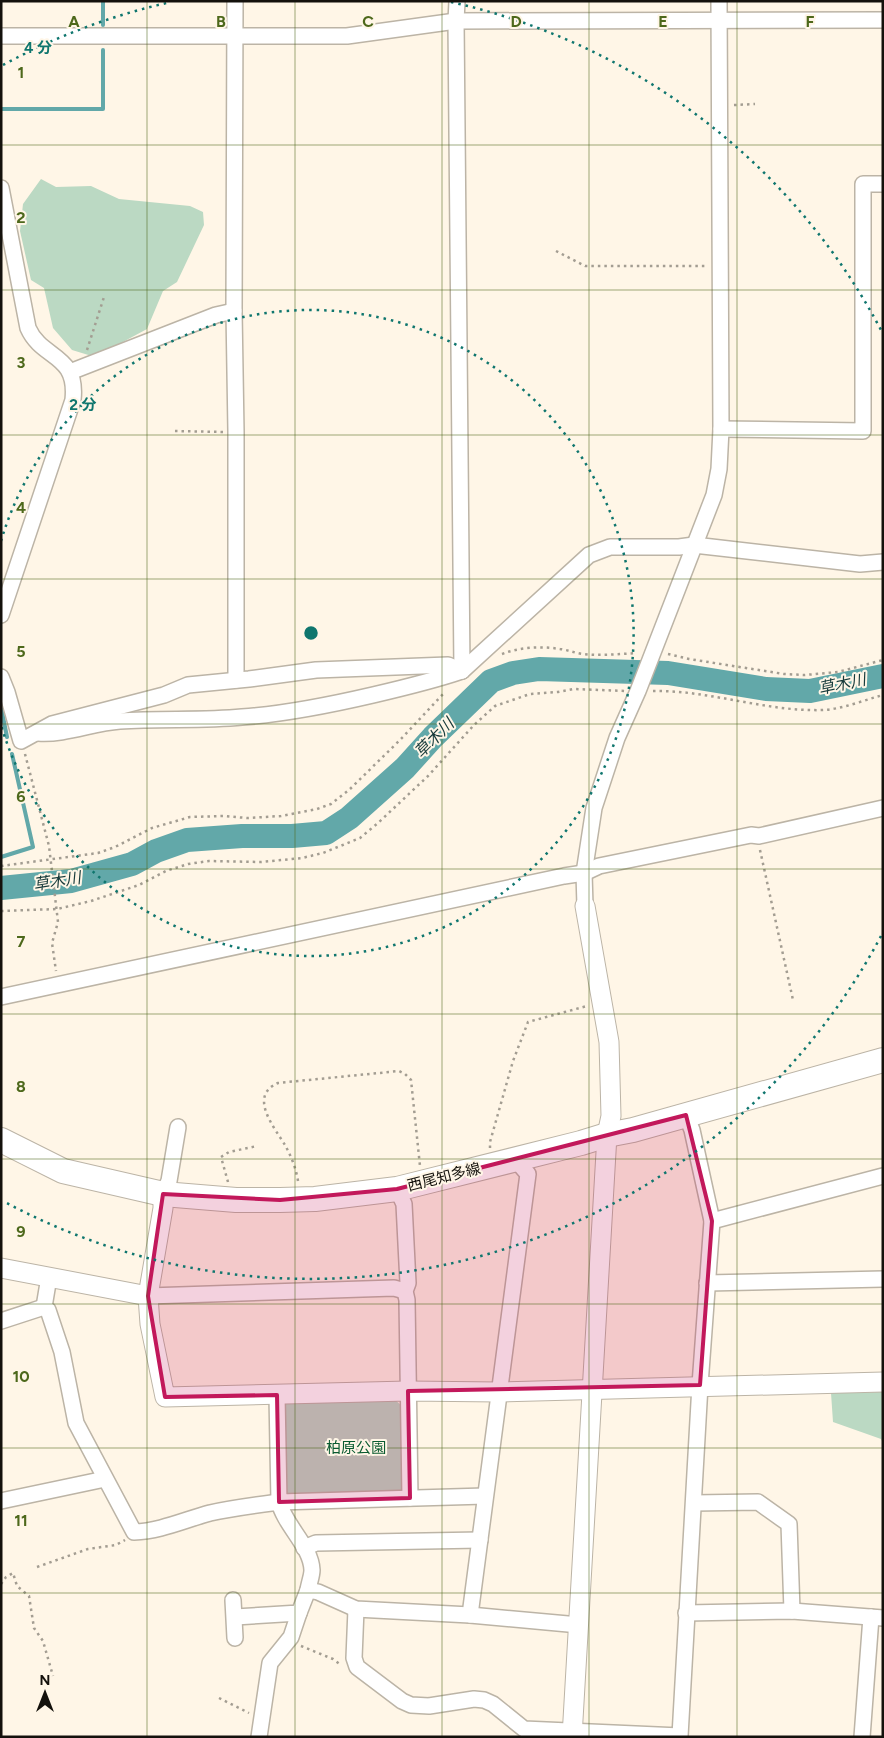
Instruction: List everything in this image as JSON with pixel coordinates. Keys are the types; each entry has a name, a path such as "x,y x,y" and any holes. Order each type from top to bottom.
{"main road":[{"name":"西尾知多線","path":"1,1140 63,1171 163,1194 229,1199 300,1200 397,1189 633,1130 883,1060"}],"street":[{"path":"235,1 236,680"},
{"path":"457,1 462,671"},
{"path":"572,1734 594,1389 607,1135 611,1116 609,1051 585,906 584,873 594,808 618,738 640,686 718,482 721,428 719,1"},
{"path":"1,36 347,36 456,21 883,20"},
{"path":"721,428 803,432 863,432 863,184 883,184"},
{"path":"1,188 28,328 36,340 76,369"},
{"path":"76,369 216,315 234,311"},
{"path":"1,615 73,400 76,369"},
{"path":"38,733 54,734 100,723 122,721 240,718 286,713 388,692 462,671 590,555 610,547 679,547 694,545 860,564 883,562"},
{"path":"1,677 21,741 52,724 164,695 188,685 316,670 393,666 448,665 462,671"},
{"path":"1,997 584,873 599,866 751,835 757,836 883,808"},
{"path":"356,1609 354,1658 357,1667 402,1701 411,1705 429,1706 474,1699 484,1700 493,1704 524,1729 572,1734 680,1736 700,1385 712,1221 692,1130 686,1115"},
{"path":"178,1127 169,1181 163,1194 148,1296 150,1324 165,1397 408,1391 499,1392 700,1385 883,1382"},
{"path":"470,1616 528,1174 504,1162"},
{"path":"712,1221 883,1176"},
{"path":"397,1189 404,1204 408,1283 405,1291 407,1300 410,1498"},
{"path":"1,1268 148,1296 394,1288 405,1291"},
{"path":"44,1306 49,1276"},
{"path":"707,1283 883,1279"},
{"path":"44,1306 48,1310 62,1352 76,1423 134,1532 148,1532 226,1510 279,1502 485,1496"},
{"path":"1,1321 44,1306"},
{"path":"259,1737 270,1663 293,1632 308,1590 312,1570 309,1557 279,1502 277,1394"},
{"path":"1,1502 105,1479"},
{"path":"694,1503 758,1502 789,1524 792,1610"},
{"path":"304,1548 316,1543 480,1540"},
{"path":"308,1590 318,1592 356,1609 579,1625"},
{"path":"233,1600 235,1638"},
{"path":"686,1613 792,1610 877,1618 862,1737"},
{"path":"235,1618 300,1613"}],"path":[{"path":"720,106 755,104"},
{"path":"556,250 576,262 590,266 721,266"},
{"path":"76,369 104,297"},
{"path":"175,431 236,432"},
{"path":"498,656 523,648 559,649 582,654 651,657 664,653 752,669 804,675 838,672 883,660"},
{"path":"1,866 98,853 174,820 190,817 223,816 247,818 281,816 304,813 331,804 350,790 400,740 462,671"},
{"path":"1,911 57,909 91,901 139,886 166,871 188,864 209,861 261,862 302,858 346,845 360,838 378,823 428,776 474,725 496,706 530,694 574,689 640,686 743,703 809,710 826,710 883,695"},
{"path":"21,741 49,846 58,922 52,943 59,984"},
{"path":"757,836 793,1000"},
{"path":"504,1162 490,1142 513,1061 528,1022 602,1002"},
{"path":"300,1200 298,1179 293,1161 267,1118 264,1105 265,1093 269,1087 278,1083 399,1071 406,1074 411,1080 420,1168 424,1182"},
{"path":"229,1199 230,1188 221,1158 229,1152 257,1146"},
{"path":"37,1567 88,1549 123,1542 134,1532"},
{"path":"1,1584 6,1577 13,1573 17,1586 29,1596 34,1628 43,1641 53,1676"},
{"path":"288,1641 333,1659 352,1672 360,1669"},
{"path":"219,1698 254,1716 262,1717"}],"highlighted area":[{"path":"686,1115 712,1221 700,1385 408,1391 410,1498 279,1502 277,1395 165,1397 148,1296 163,1194 280,1200 397,1189"}],"green space":[{"path":"41,179 56,187 91,186 119,199 190,206 203,212 204,225 177,282 163,291 147,329 95,357 72,350 53,328 44,288 31,280 20,231 23,204"},
{"path":"883,1392 883,1443 881,1439 833,1422 831,1393"},
{"name":"柏原公園","path":"391,1396 404,1408 410,1498 283,1496 281,1403"}],"waterway":[{"path":"103,1 103,25"},
{"path":"1,109 103,109 103,50"},
{"name":"草木川","path":"1,888 71,881 132,864 156,851 187,840 326,833 349,818 405,768 433,737 491,681 513,673 539,669 668,673 766,689 810,691 883,676"},
{"path":"1,707 7,737"},
{"path":"1,857 33,847 12,754"}]}
